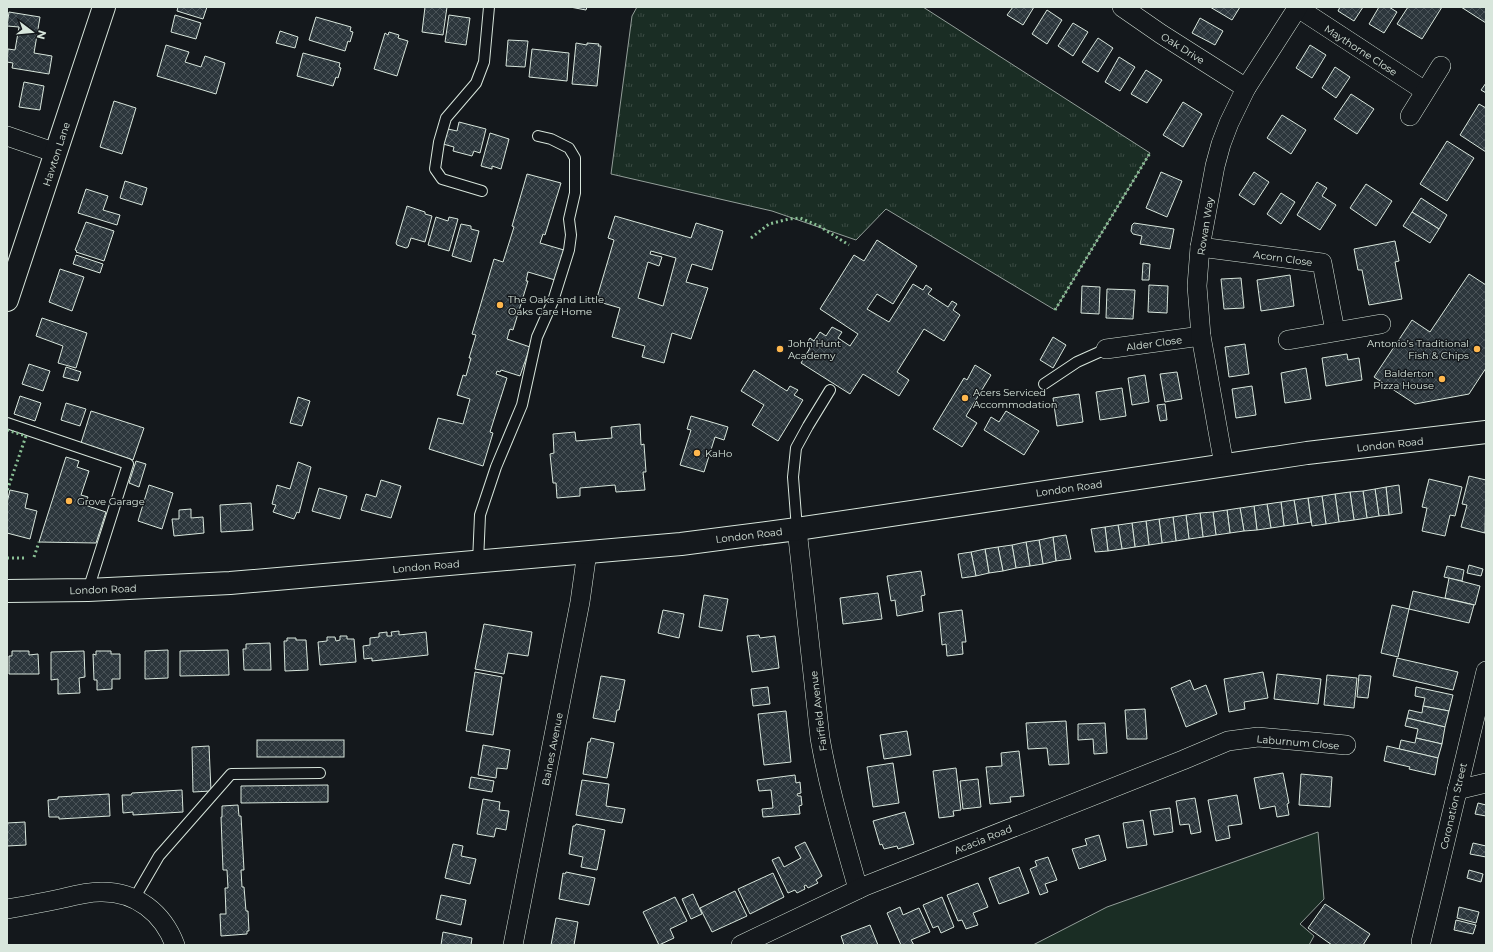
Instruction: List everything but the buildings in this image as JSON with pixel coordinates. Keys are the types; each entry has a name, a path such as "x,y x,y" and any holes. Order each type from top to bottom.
{"main road":[{"name":"Hawton Lane","path":"7,300 104,7"},
{"name":"London Road","path":"7,592 88,590 230,583 681,544 797,529 1307,453 1486,432"}],"street":[{"name":"Oak Drive","path":"1122,7 1161,34 1246,88"},
{"name":"Rowan Way","path":"1224,465 1201,336 1198,286 1200,247 1215,166 1229,123 1246,88 1298,8"},
{"name":"Maythorne Close","path":"1298,8 1425,91"},
{"path":"1410,116 1441,66"},
{"path":"7,136 56,153"},
{"name":"Acorn Close","path":"1200,247 1322,263 1336,331"},
{"path":"1288,340 1381,324"},
{"name":"Alder Close","path":"1106,349 1201,336"},
{"name":"Fairfield Avenue","path":"797,529 820,738 825,769 858,889"},
{"name":"Baines Avenue","path":"513,945 579,610 587,552"},
{"name":"Coronation Street","path":"1421,943 1486,671"},
{"name":"Laburnum Close","path":"1228,741 1258,737 1346,745"},
{"name":"Acacia Road","path":"741,945 858,889 1228,741"},
{"path":"1457,790 1486,783"},
{"path":"7,909 101,892 112,893 134,899 151,909 170,931 175,945"}],"lane":[{"path":"482,191 442,179 435,169 439,142 446,118 476,83 484,62 489,7"},
{"path":"478,562 480,515 496,467 522,405 537,337 553,301 569,250 571,235 569,218 575,192 575,158 569,148 551,139 538,136"},
{"path":"1044,384 1077,362 1106,349"},
{"path":"797,529 793,477 796,448 830,390"},
{"path":"7,423 128,464 88,590"},
{"path":"134,899 159,856 231,774 320,773"}],"green space":[{"path":"637,7 923,7 1150,153 1055,310 886,209 856,240 772,211 611,174 632,16"},
{"path":"1318,832 1324,899 1300,924 1314,936 1309,945 1033,945 1107,907"}],"hedge":[{"path":"1055,310 1150,153"},
{"path":"751,238 769,224 800,218 819,226 849,245"},
{"path":"7,430 26,436 7,491"},
{"path":"34,557 39,542"},
{"path":"7,558 24,558"}],"place":[{"name":"The Oaks and Little Oaks Care Home","path":"500,305"},
{"name":"John Hunt Academy","path":"780,349"},
{"name":"Antonio’s Traditional Fish & Chips","path":"1477,349"},
{"name":"Balderton Pizza House","path":"1442,379"},
{"name":"Acers Serviced Accommodation","path":"965,398"},
{"name":"KaHo","path":"697,453"},
{"name":"Grove Garage","path":"69,501"}]}
